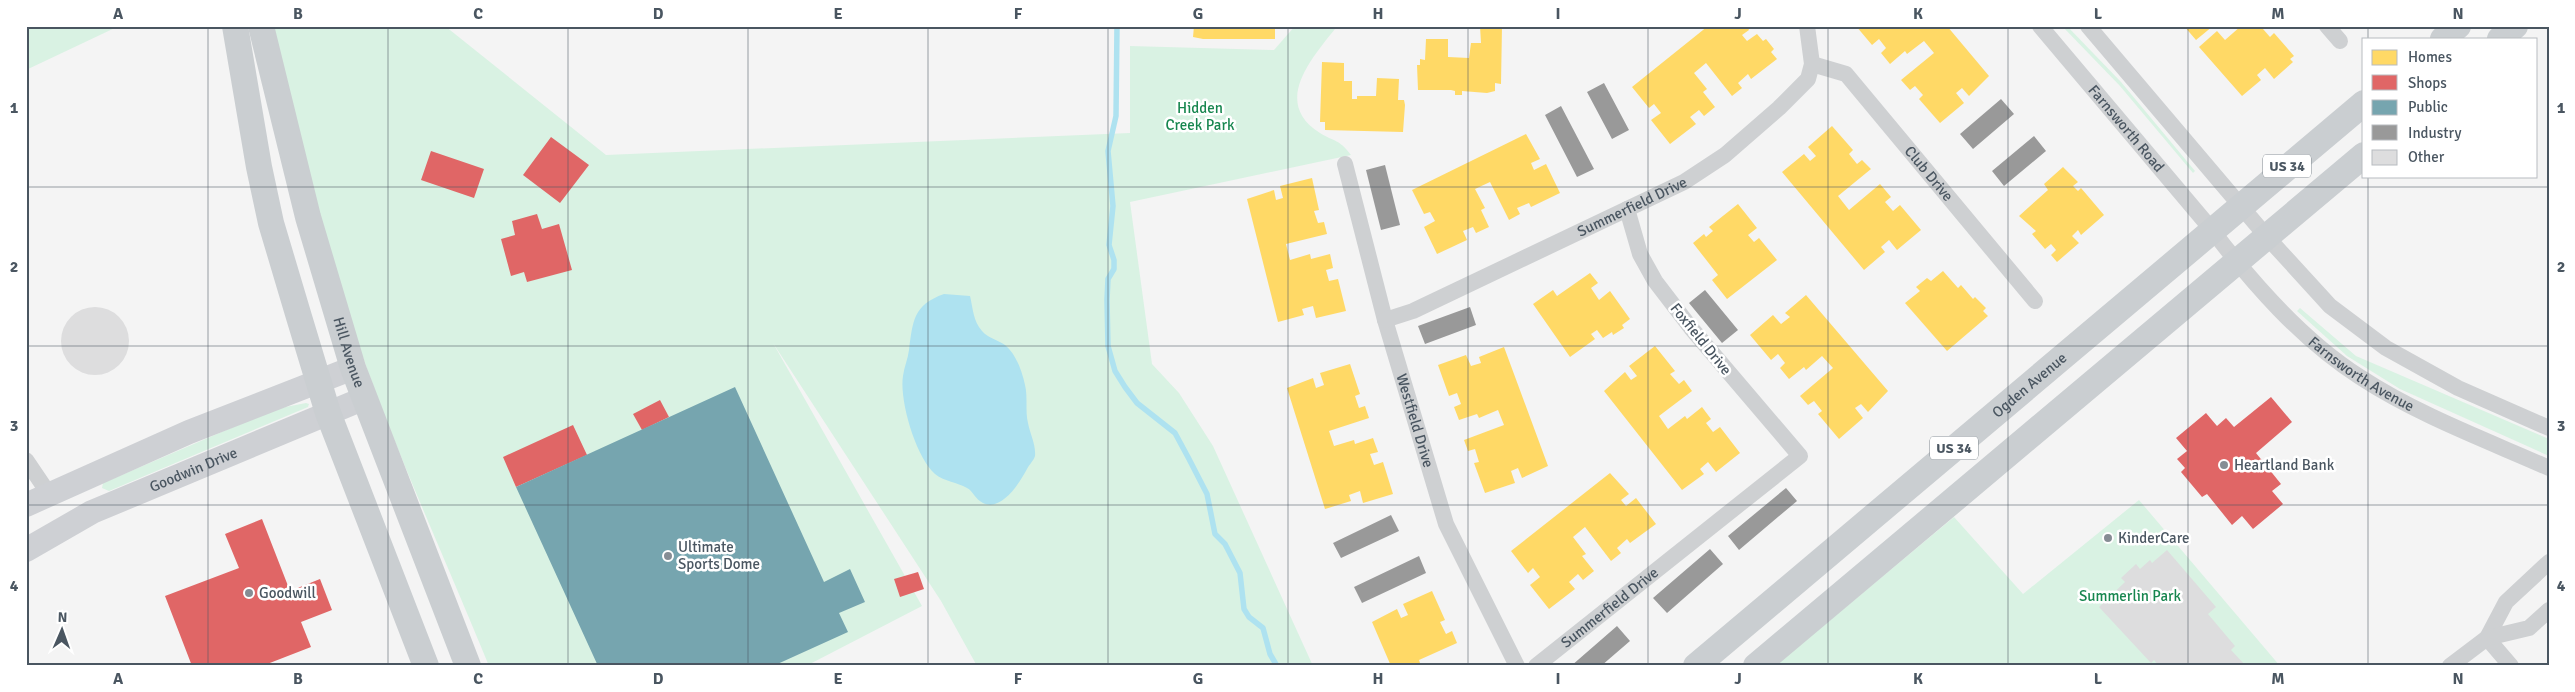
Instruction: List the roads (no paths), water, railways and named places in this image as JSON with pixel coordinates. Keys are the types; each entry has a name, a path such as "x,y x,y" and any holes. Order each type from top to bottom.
{"main road":[{"path":"235,26 259,167 272,223 328,413 426,666"},
{"name":"Hill Avenue","path":"261,26 308,217 353,368 366,398 426,562 468,666"},
{"path":"2443,38 2458,26"},
{"path":"2501,38 2515,26"},
{"name":"Ogden Avenue","path":"1696,666 2362,105"},
{"name":"US 34","path":"1756,666 2362,156"}],"street":[{"path":"1808,26 1812,64"},
{"name":"Farnsworth Road","path":"2040,26 2212,230"},
{"path":"2088,26 2267,237 2330,306 2373,339 2458,388 2549,428"},
{"path":"2327,26 2340,41"},
{"name":"Summerfield Drive","path":"1385,320 1413,310 1684,182 1725,154 1779,108 1808,78 1812,64"},
{"name":"Club Drive","path":"1812,64 1846,74 2035,301"},
{"name":"Westfield Drive","path":"1345,164 1385,320 1446,524 1518,666"},
{"name":"Foxfield Drive","path":"1627,209 1640,254 1655,281 1691,328 1800,456"},
{"name":"Farnsworth Avenue","path":"2212,230 2237,262 2295,324 2359,377 2394,398 2549,468"},
{"path":"26,505 156,445 353,368"},
{"name":"Goodwin Drive","path":"26,550 92,512 366,398"},
{"name":"Summerfield Drive","path":"1536,666 1800,456"},
{"path":"26,460 49,494"},
{"path":"2487,638 2506,602 2549,562"},
{"path":"2450,666 2487,638 2528,628 2549,610"},
{"path":"2487,638 2510,666"}],"water":[{"path":"944,294 970,296 975,319 979,327 987,335 1009,349 1018,363 1024,380 1027,418 1034,443 1035,456 1015,488 1003,500 990,505 983,503 967,488 935,474 921,455 906,413 902,386 903,376 916,315 926,303"}],"waterway":[{"path":"1117,26 1116,116 1108,151 1113,206 1109,245 1114,260 1114,269 1108,279 1108,346 1115,371 1125,387 1137,403 1175,433 1189,459 1207,494 1215,534 1225,544 1240,573 1244,609 1249,617 1263,628 1270,654 1277,666"}],"place":[{"name":"Heartland Bank","path":"2224,465"},
{"name":"KinderCare","path":"2108,538"},
{"name":"Ultimate Sports Dome","path":"668,556"},
{"name":"Goodwill","path":"249,593"}],"park label":[{"name":"Hidden Creek Park","path":"1200,116"},
{"name":"Summerlin Park","path":"2130,596"}]}
